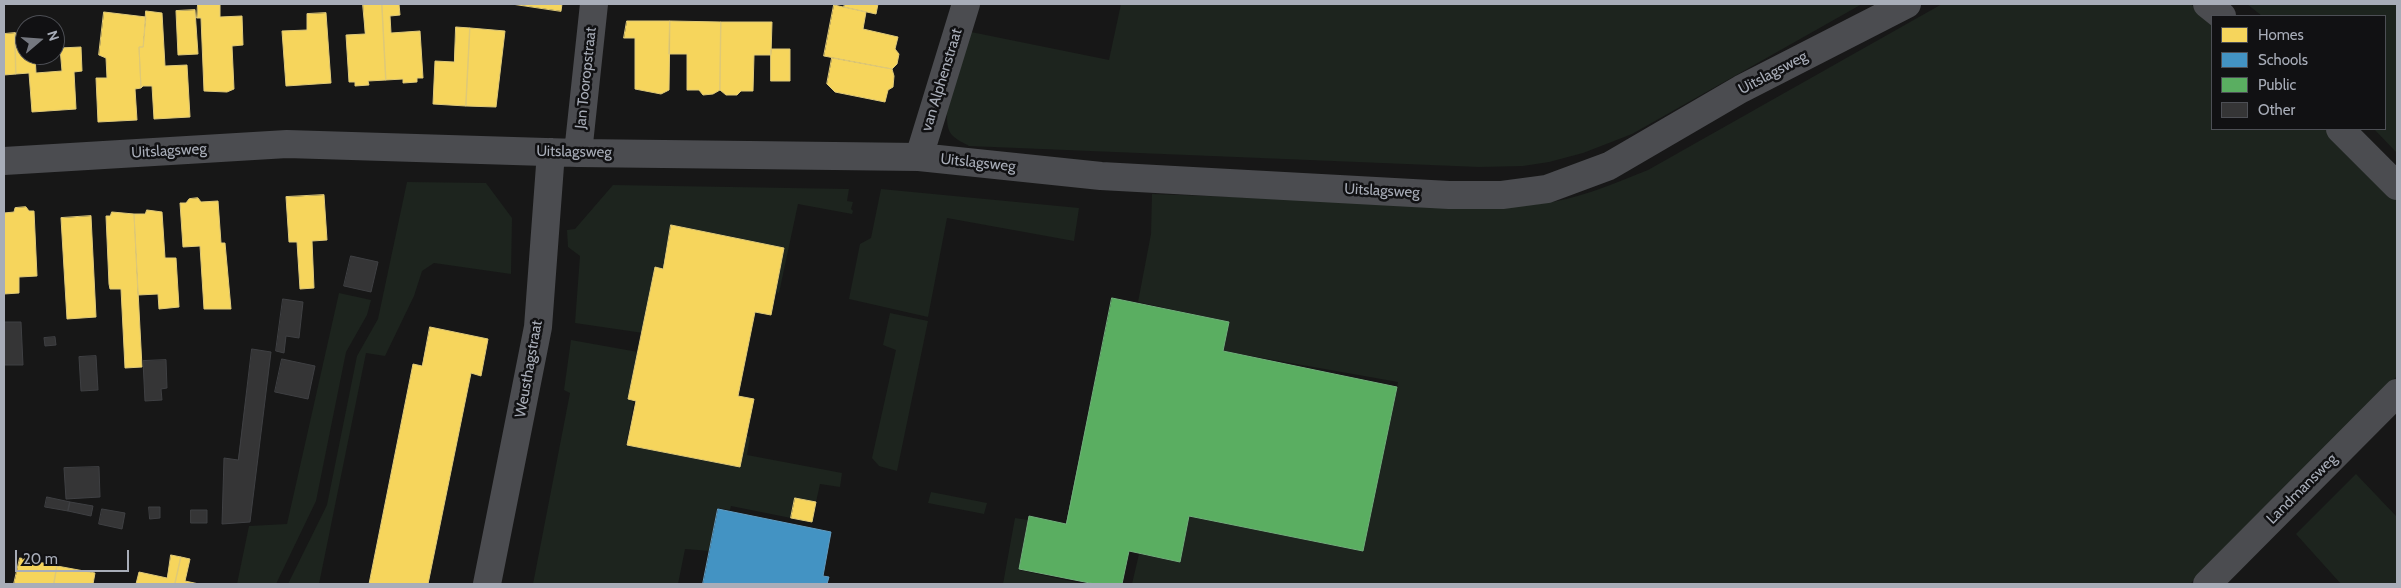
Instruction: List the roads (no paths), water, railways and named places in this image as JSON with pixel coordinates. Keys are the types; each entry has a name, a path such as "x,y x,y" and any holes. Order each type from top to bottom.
{"street":[{"name":"Jan Tooropstraat","path":"578,153 594,4"},
{"name":"van Alphenstraat","path":"919,157 966,4"},
{"name":"Uitslagsweg","path":"4,161 287,144 578,153 919,157 1101,176 1439,194 1502,195 1547,189 1609,166 1742,89 1907,4"},
{"path":"2207,4 2221,15"},
{"path":"2341,130 2397,186"},
{"name":"Weusthagstraat","path":"487,584 538,327 551,152"},
{"name":"Landmansweg","path":"2207,584 2397,394"}]}
